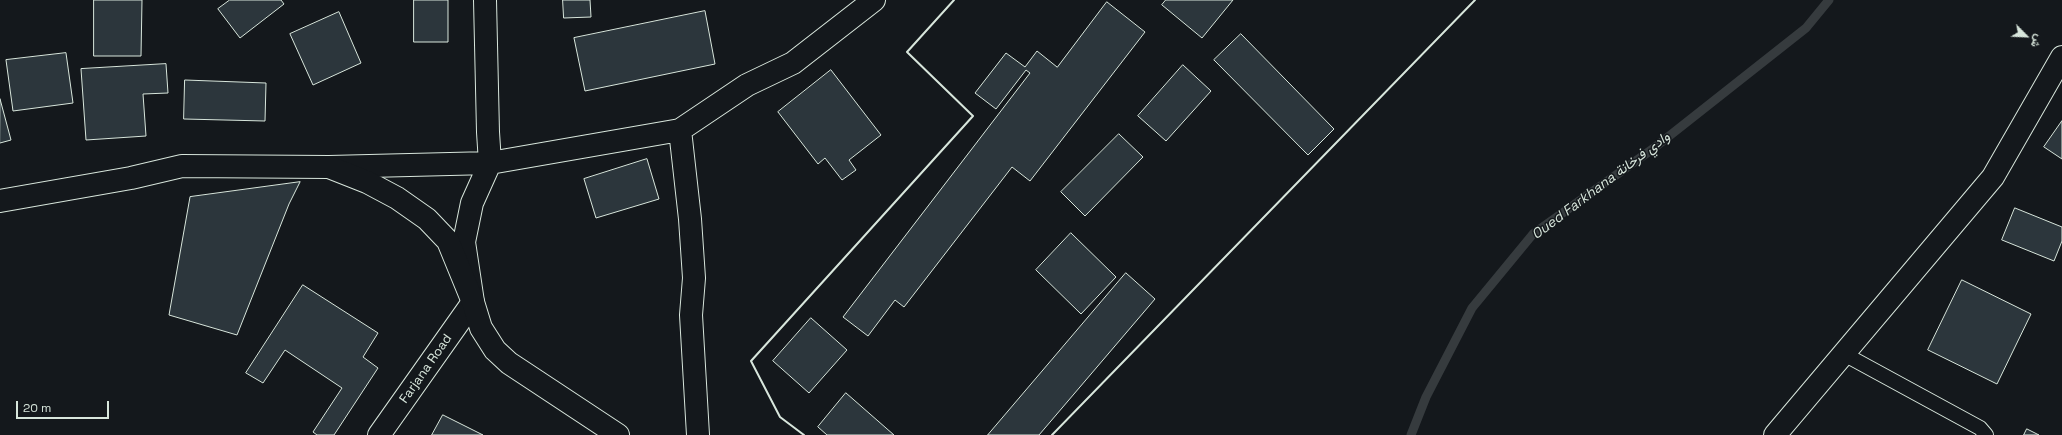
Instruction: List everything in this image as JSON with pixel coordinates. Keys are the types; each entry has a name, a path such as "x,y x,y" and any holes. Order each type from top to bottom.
{"street":[{"path":"473,302 464,242 472,203 490,163 485,0"},
{"path":"0,201 131,178 182,166 329,167 490,163 680,130 747,85 793,62 874,0"},
{"path":"1775,435 1993,177 2062,57"},
{"path":"680,130 694,270 691,315 698,435"},
{"path":"329,167 367,182 397,198 427,220 448,241 473,302 481,328 495,350 509,364 618,435"},
{"name":"Farjana Road","path":"380,435 473,302"}],"lane":[{"path":"1844,354 1980,428 1986,435"}],"building":[{"path":"94,0 142,0 141,56 94,56"},
{"path":"230,0 281,0 284,4 240,38 218,9"},
{"path":"414,0 448,0 448,42 414,42"},
{"path":"563,0 590,0 591,17 564,18"},
{"path":"1166,0 1233,0 1202,38 1162,5"},
{"path":"1107,2 1145,32 1030,181 1012,167 904,307 895,300 868,336 843,317 1030,73 1026,70 996,109 975,93 1006,53 1025,67 1037,51 1057,67"},
{"path":"705,11 715,64 585,91 574,38"},
{"path":"339,12 361,63 313,85 290,34"},
{"path":"1241,34 1334,129 1308,155 1214,60"},
{"path":"66,53 73,103 13,111 6,60"},
{"path":"166,64 168,93 143,94 146,136 86,140 81,69"},
{"path":"1183,65 1211,91 1166,141 1138,116"},
{"path":"831,70 881,135 849,160 856,170 842,180 825,158 818,164 778,112"},
{"path":"185,80 266,83 265,121 184,119"},
{"path":"0,99 11,140 0,143"},
{"path":"2062,121 2062,159 2044,147"},
{"path":"1119,134 1143,157 1085,216 1061,192"},
{"path":"647,159 659,199 596,218 584,179"},
{"path":"300,182 289,204 237,335 169,315 190,197"},
{"path":"2015,208 2062,227 2062,241 2054,261 2002,240"},
{"path":"1071,233 1116,277 1081,314 1036,270"},
{"path":"1126,273 1155,299 1039,435 988,435"},
{"path":"1962,280 2031,314 1997,384 1928,350"},
{"path":"303,285 378,333 363,357 378,368 334,435 317,435 313,432 342,388 285,350 263,383 246,373"},
{"path":"811,318 847,350 809,393 773,361"},
{"path":"846,393 894,435 827,435 818,427"},
{"path":"443,415 483,435 432,435"},
{"path":"2027,429 2039,435 2024,435"}],"waterway":[{"name":"Oued Farkhana وادي فرخانة","path":"1411,435 1426,397 1472,308 1533,234 1654,148 1806,28 1829,0"}],"wall":[{"path":"804,435 780,417 751,361 973,116 907,52 954,0"},
{"path":"1052,435 1475,0"}]}
